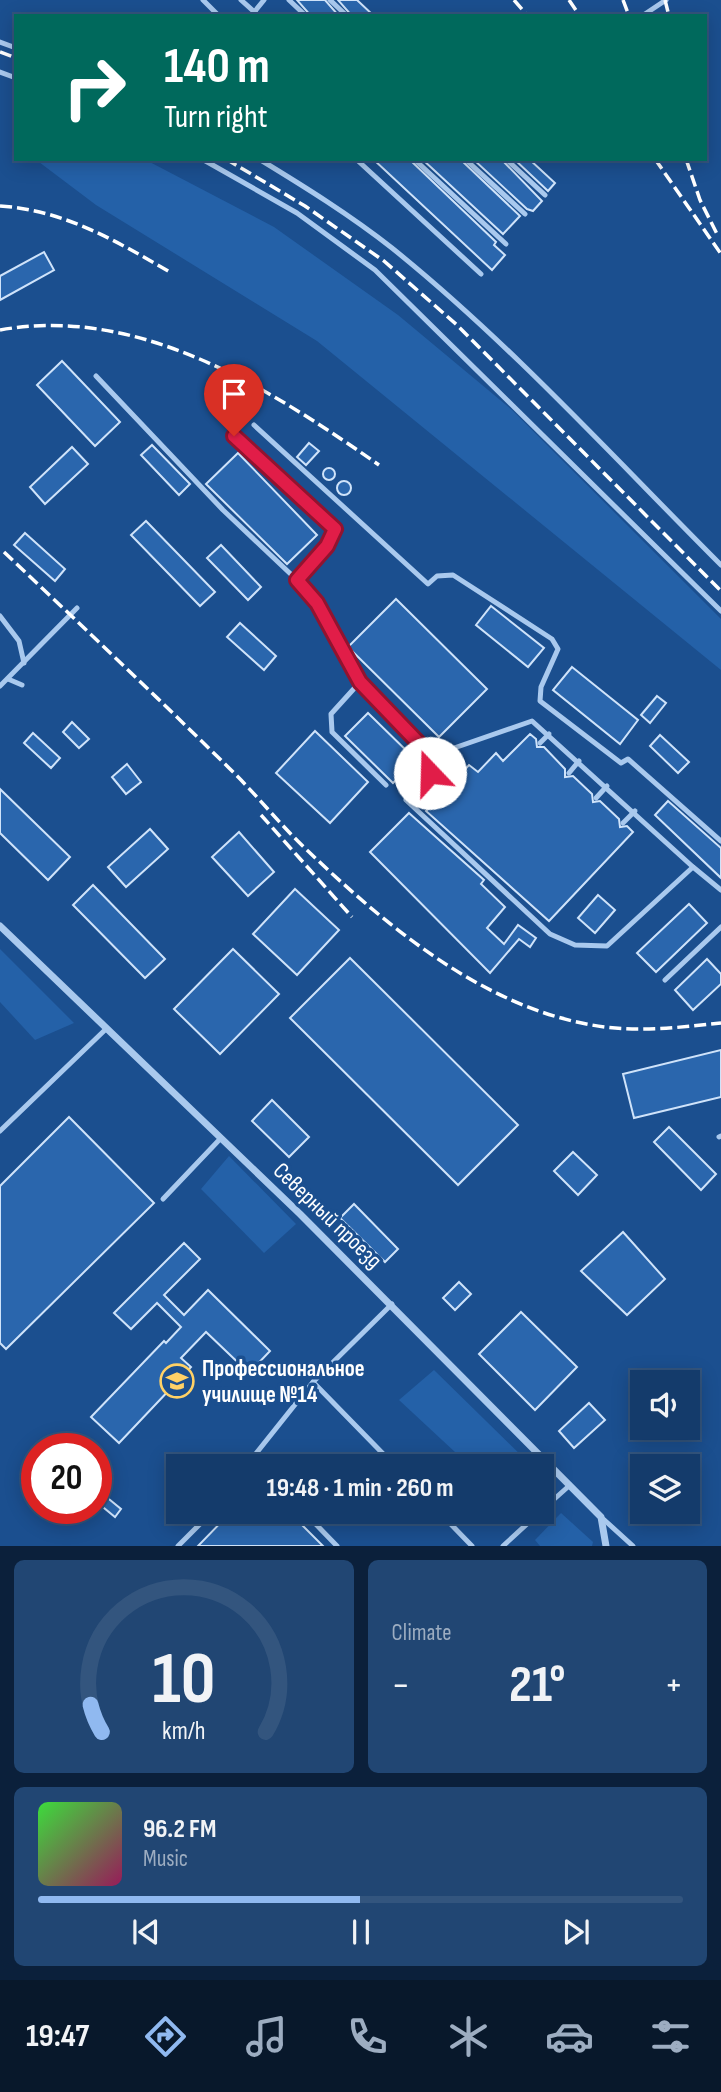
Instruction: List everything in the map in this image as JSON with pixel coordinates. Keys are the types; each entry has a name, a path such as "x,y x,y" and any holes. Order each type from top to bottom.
{"street":[{"name":"Северный проезд","path":"0,926 392,1304 601,1517"},
{"path":"601,1517 606,1546"}],"lane":[{"path":"202,0 217,14"},
{"path":"242,0 255,14 264,0"},
{"path":"289,0 304,14"},
{"path":"330,0 345,14"},
{"path":"645,14 666,0"},
{"path":"206,161 297,213 375,270 721,611"},
{"path":"262,161 313,191 392,248 468,315 721,565"},
{"path":"358,161 481,274"},
{"path":"416,161 506,244"},
{"path":"467,161 525,214"},
{"path":"508,161 545,195"},
{"path":"96,376 223,510 297,580 317,603 360,682 431,756 430,773 406,800 508,890 550,934 575,945 607,946 693,867"},
{"path":"254,425 428,584 437,576 453,575 552,639 558,649 541,687 540,701 621,763 628,759 721,841"},
{"path":"234,436 335,529 327,546 297,580"},
{"path":"0,686 78,608"},
{"path":"0,616 19,641 24,663"},
{"path":"8,678 22,685"},
{"path":"360,682 331,714 332,732 386,785"},
{"path":"431,756 525,722 538,724 721,890"},
{"path":"540,743 549,734"},
{"path":"569,773 579,761"},
{"path":"596,798 607,786"},
{"path":"623,823 635,811"},
{"path":"534,919 540,912"},
{"path":"665,980 721,927"},
{"path":"0,1131 107,1028"},
{"path":"163,1199 221,1138"},
{"path":"255,1454 313,1382 392,1304"},
{"path":"313,1382 383,1454"},
{"path":"554,1499 569,1485"},
{"path":"601,1517 633,1546"},
{"path":"178,1546 200,1524"},
{"path":"316,1524 337,1546"},
{"path":"451,1524 472,1546"},
{"path":"503,1546 527,1524"}],"shaded area":[{"path":"38,161 148,161 274,227 398,315 512,410 721,619 721,670 317,341 96,205"},
{"path":"0,949 74,1023 35,1040 0,1002"},
{"path":"229,1156 296,1224 264,1253 201,1189"},
{"path":"434,1370 520,1454 457,1454 399,1400"},
{"path":"561,1513 593,1542 592,1546 540,1546 535,1540 550,1524 554,1524"}],"building":[{"path":"297,0 325,0 337,14 309,14"},
{"path":"338,0 357,0 372,14 350,14"},
{"path":"375,161 411,161 496,242 494,245 505,255 492,270"},
{"path":"424,161 462,161 520,216 503,234"},
{"path":"475,161 503,161 542,201 533,211 527,209"},
{"path":"516,161 531,161 555,183 548,191"},
{"path":"44,252 54,270 0,300 0,276"},
{"path":"62,361 120,422 95,446 37,385"},
{"path":"309,443 319,451 306,465 297,457"},
{"path":"152,445 190,484 179,495 141,455"},
{"path":"72,447 88,464 45,504 30,487"},
{"path":"238,453 317,535 287,564 206,484"},
{"path":"324,469 334,469 334,479 324,479"},
{"path":"344,481 349,483 349,493 344,495 339,493 337,488 339,483"},
{"path":"146,521 215,592 200,606 131,535"},
{"path":"25,533 65,569 55,581 14,545"},
{"path":"221,545 261,587 248,600 207,558"},
{"path":"396,599 487,689 439,737 348,647"},
{"path":"491,606 544,648 528,667 476,625"},
{"path":"240,623 276,656 264,670 227,637"},
{"path":"572,667 638,720 620,744 553,690"},
{"path":"657,696 666,703 650,723 641,715"},
{"path":"368,713 416,760 393,783 345,736"},
{"path":"72,722 89,739 79,748 63,732"},
{"path":"315,731 368,782 330,823 276,773"},
{"path":"33,733 60,758 51,768 24,743"},
{"path":"530,734 536,739 537,747 544,747 565,769 565,777 573,776 592,794 593,802 600,801 619,819 620,827 627,826 633,832 549,921 426,811 469,765 478,772 496,753 503,761"},
{"path":"660,735 689,762 678,773 650,746"},
{"path":"127,764 141,782 126,794 112,777"},
{"path":"0,789 70,857 48,880 0,833"},
{"path":"668,801 721,848 721,878 655,815"},
{"path":"409,813 484,880 481,884 505,907 487,928 504,944 518,925 536,938 530,947 519,939 490,973 370,852"},
{"path":"150,829 168,849 126,887 108,867"},
{"path":"239,832 274,872 248,896 212,857"},
{"path":"93,885 165,959 145,978 73,905"},
{"path":"295,889 339,930 297,975 253,934"},
{"path":"598,895 615,910 595,933 578,918"},
{"path":"689,904 707,923 656,972 637,953"},
{"path":"233,949 279,994 220,1054 174,1009"},
{"path":"350,958 518,1125 458,1185 290,1018"},
{"path":"707,959 721,974 721,984 693,1010 675,990"},
{"path":"721,1050 721,1097 634,1118 623,1074"},
{"path":"272,1100 309,1137 289,1157 252,1121"},
{"path":"69,1117 154,1203 6,1349 0,1343 0,1186"},
{"path":"669,1127 716,1174 701,1190 654,1142"},
{"path":"573,1152 597,1175 578,1195 554,1171"},
{"path":"354,1204 398,1249 385,1262 340,1218"},
{"path":"623,1232 665,1279 627,1315 581,1271"},
{"path":"184,1243 200,1259 164,1295 184,1315 208,1290 270,1351 249,1373 206,1332 181,1358 191,1367 119,1443 112,1433 108,1433 91,1417 164,1341 166,1343 181,1327 157,1303 131,1329 114,1313"},
{"path":"459,1282 471,1294 455,1310 443,1298"},
{"path":"521,1312 577,1367 535,1410 479,1354"},
{"path":"589,1403 605,1420 574,1448 559,1431"},
{"path":"112,1502 121,1509 115,1517 112,1515"},
{"path":"219,1524 301,1524 323,1546 198,1546"}],"railway":[{"path":"514,0 526,14"},
{"path":"569,0 579,14"},
{"path":"623,0 628,14"},
{"path":"665,0 668,14"},
{"path":"0,52 14,57"},
{"path":"229,161 305,206 384,261 457,325 721,591"},
{"path":"656,161 721,254"},
{"path":"687,161 700,200 717,234"},
{"path":"0,206 68,220 170,272"},
{"path":"0,330 52,326 103,330 153,342 248,382 293,408 379,465"},
{"path":"4,552 229,768 309,852 408,938 444,963 482,986 521,1004 562,1018 605,1027 634,1029 721,1023"},
{"path":"261,815 352,917"}],"place":[{"name":"Профессиональное училище №14","path":"177,1381"}],"route":[{"path":"234,436 335,529 327,546 297,580 317,603 360,682 431,756 430,773"}]}
